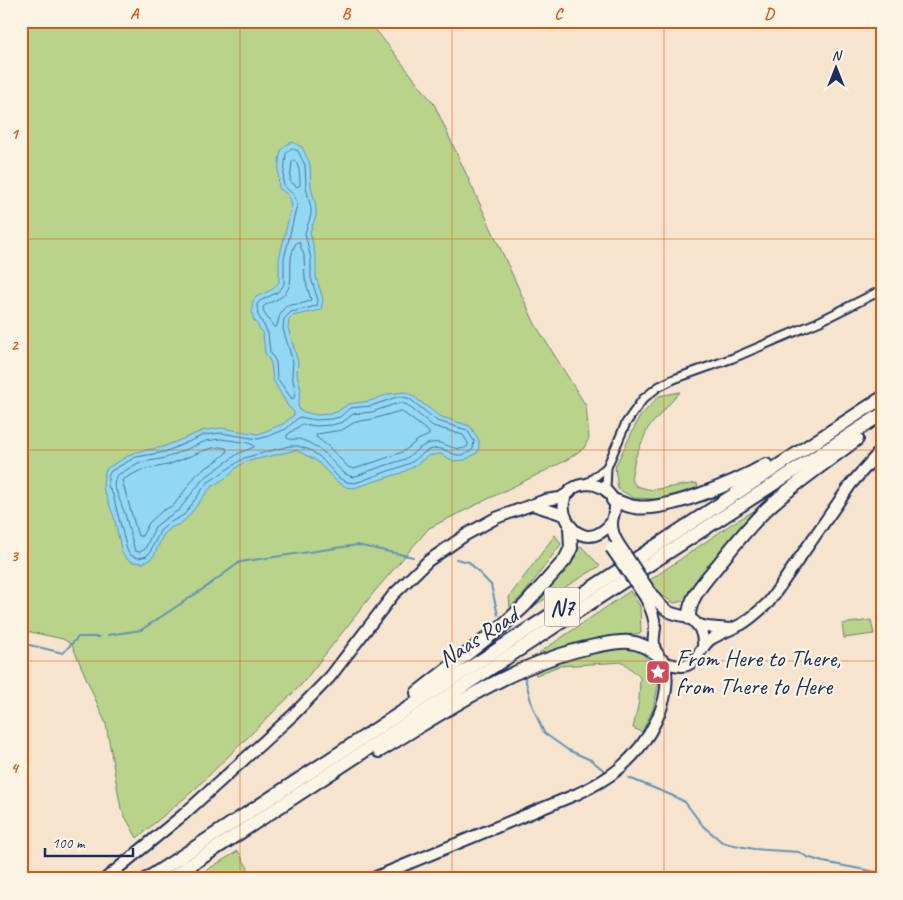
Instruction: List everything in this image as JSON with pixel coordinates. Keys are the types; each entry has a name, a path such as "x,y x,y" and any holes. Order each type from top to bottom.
{"highway":[{"name":"N7","path":"609,495 636,507 649,507 690,498 721,487 755,471 882,397"},
{"name":"Naas Road","path":"169,879 246,821 882,397"},
{"name":"Naas Road","path":"147,879 246,821 882,414"},
{"path":"688,619 689,608 706,579 757,519 796,484 882,421"},
{"name":"N7","path":"246,821 500,628 525,605 565,560 571,548 570,526"},
{"name":"N7","path":"246,821 290,805 481,690 523,669 565,654 628,641 637,643 660,658"}],"street":[{"path":"105,879 183,815 293,715 330,677 393,595 428,561 467,534 496,518 532,504 560,498 585,485 607,467 634,409 658,387 818,322 882,290"},
{"path":"371,879 577,794 606,779 628,761 645,740 660,709 667,686 683,666 696,659 702,648 710,640 755,615 769,602 851,484 882,449"},
{"path":"591,535 603,532 611,523 615,511 609,495 607,467"},
{"path":"585,485 596,485 609,495"},
{"path":"570,492 564,503 564,514 570,526 580,534 601,538 615,546 648,595 655,629"},
{"path":"532,504 564,514"},
{"path":"611,523 615,536 615,546"},
{"path":"648,595 668,611 707,628 731,629"},
{"path":"667,686 660,658 652,639 655,629 662,620 667,617 688,619 702,635 702,648"},
{"path":"660,658 677,666 683,666"}],"green space":[{"path":"21,21 369,21 434,104 535,324 586,406 589,438 584,448 565,461 429,528 375,591 301,685 194,790 137,838 121,809 106,724 72,645 63,639 21,630"},
{"path":"680,392 648,428 635,458 631,479 636,486 652,490 697,483 698,489 657,499 634,498 618,489 615,467 639,418 659,396"},
{"path":"768,503 701,576 685,601 674,603 661,595 650,580 733,523"},
{"path":"555,535 561,544 524,594 510,607 509,597"},
{"path":"581,546 600,566 522,613"},
{"path":"630,591 640,606 641,633 600,638 539,653"},
{"path":"871,620 874,634 844,638 842,624"},
{"path":"633,645 653,664 660,678 653,709 642,732 633,728 639,701 640,677 623,662 559,666 536,675 533,669 591,650"},
{"path":"238,851 249,870 238,879 192,879"}],"water":[{"path":"292,142 302,147 310,164 311,186 316,216 310,232 316,259 316,277 323,299 321,310 292,316 289,320 288,328 298,362 297,374 301,389 298,406 300,411 317,415 330,414 337,412 348,404 370,401 389,394 405,392 412,395 439,416 470,426 479,440 479,448 477,453 465,460 454,461 440,454 428,456 401,473 354,488 346,487 336,481 317,461 296,450 245,462 230,475 211,487 187,518 163,535 154,556 143,563 132,562 122,553 114,517 103,488 104,474 107,468 135,452 163,447 202,431 221,428 258,434 283,424 294,415 294,412 288,406 273,380 271,363 265,353 263,334 253,318 252,310 253,301 256,297 273,289 279,282 279,259 292,204 288,195 279,188 279,162 282,149"}],"waterway":[{"path":"108,635 141,630 240,562 357,545 413,557"},
{"path":"456,559 469,562 491,585 498,615"},
{"path":"21,643 63,653 78,637 99,637"},
{"path":"525,678 532,705 544,733 568,750 591,760 606,772"},
{"path":"629,778 685,802 703,826 722,842 754,849 799,852 807,857 823,862 882,873"}],"place":[{"name":"From Here to There, from There to Here","path":"658,672"}]}
